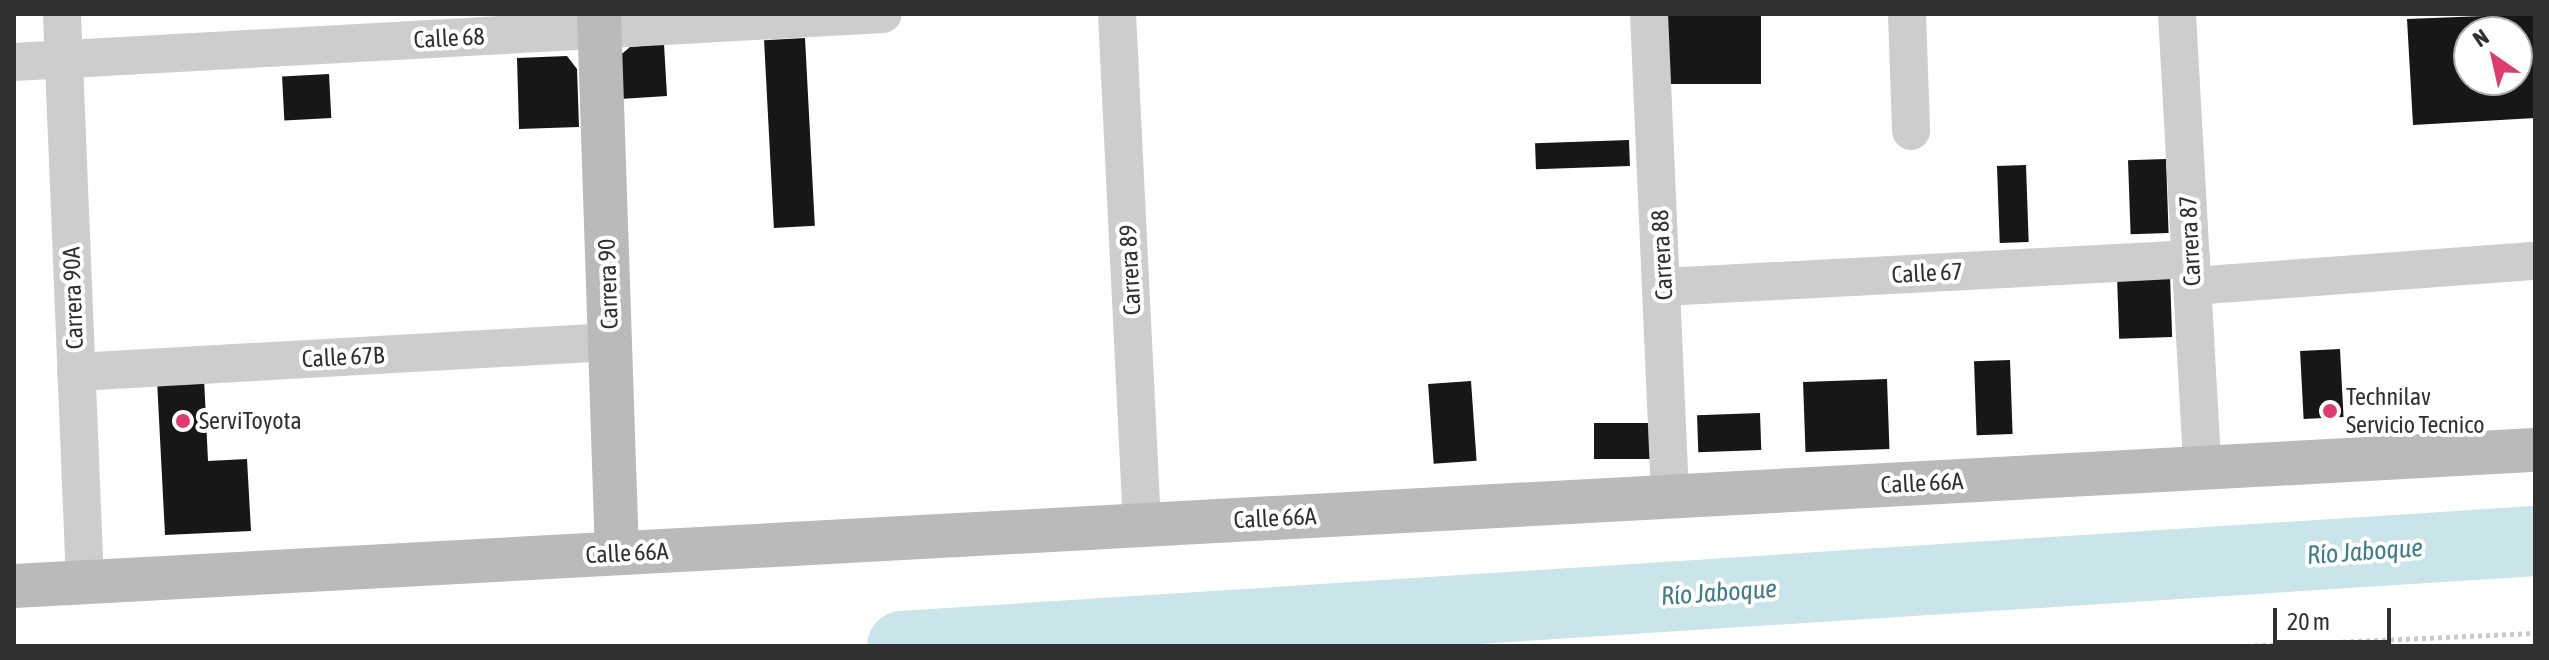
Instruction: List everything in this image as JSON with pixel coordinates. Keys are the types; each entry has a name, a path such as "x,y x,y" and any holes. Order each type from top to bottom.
{"street":[{"name":"Carrera 90A","path":"62,14 85,582"},
{"name":"Calle 68","path":"14,62 599,22 883,14"},
{"name":"Carrera 89","path":"1117,14 1142,525"},
{"name":"Carrera 88","path":"1649,14 1664,287 1670,496"},
{"path":"1907,14 1911,131"},
{"name":"Carrera 87","path":"2177,14 2202,468"},
{"name":"Carrera 90","path":"599,22 617,553"},
{"name":"Calle 67","path":"1664,287 2535,261"},
{"name":"Calle 67B","path":"76,372 610,342"},
{"name":"Calle 66A","path":"14,586 2535,450"}],"path":[{"path":"2246,646 2535,633"}],"building":[{"path":"1667,14 1761,14 1761,84 1667,84"},
{"path":"2535,14 2535,118 2413,125 2407,19 2453,17 2453,96 2533,96 2533,16 2484,16"},
{"path":"805,38 815,226 774,228 764,40"},
{"path":"664,44 667,96 620,99 617,58 630,47"},
{"path":"567,56 577,69 579,127 519,129 517,58"},
{"path":"329,74 331,118 284,120 282,76"},
{"path":"1629,140 1630,166 1536,169 1535,143"},
{"path":"2166,159 2169,233 2131,234 2128,160"},
{"path":"2026,165 2029,242 2000,243 1997,166"},
{"path":"2170,275 2172,337 2119,339 2117,277"},
{"path":"2340,349 2344,417 2304,419 2300,351"},
{"path":"2010,360 2013,434 1977,435 1974,361"},
{"name":"ServiToyota","path":"204,378 208,461 247,459 251,531 165,535 157,380"},
{"path":"1887,379 1889,449 1805,452 1803,382"},
{"path":"1471,381 1477,461 1434,464 1428,384"},
{"path":"1760,413 1761,450 1698,452 1697,415"},
{"path":"1594,423 1652,423 1652,459 1594,459"}],"waterway":[{"name":"Río Jaboque","path":"902,646 2535,541"}],"place":[{"name":"Technilav Servicio Tecnico","path":"2330,411"},
{"name":"ServiToyota","path":"183,421"}]}
